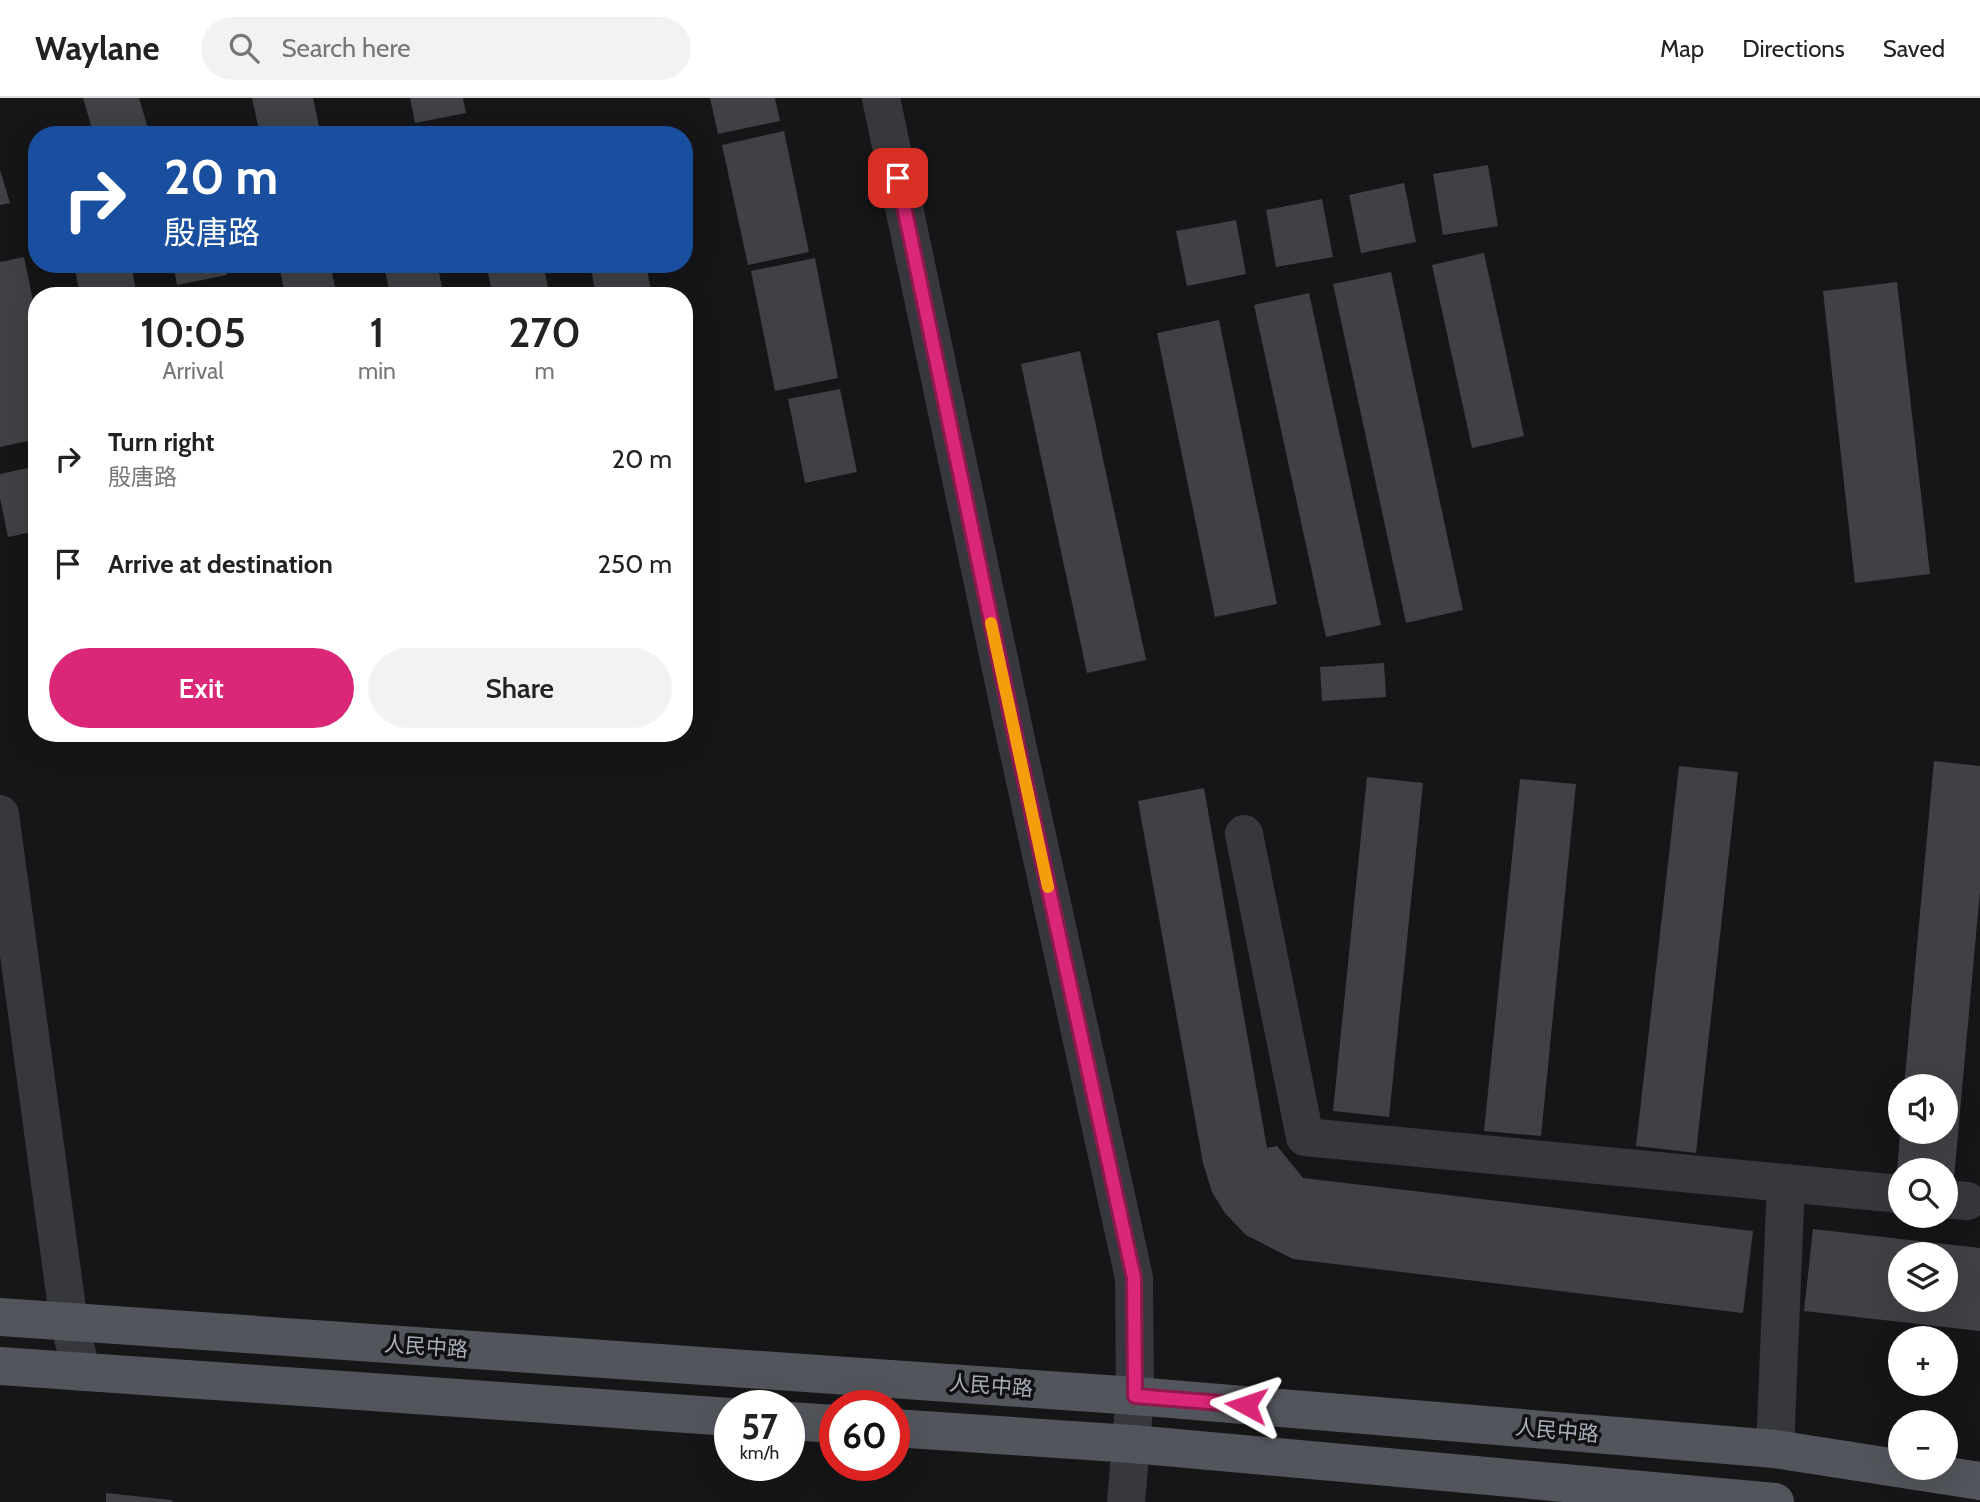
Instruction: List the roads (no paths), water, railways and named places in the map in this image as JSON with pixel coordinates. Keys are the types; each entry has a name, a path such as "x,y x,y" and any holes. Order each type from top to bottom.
{"main road":[{"name":"人民中路","path":"0,1318 1135,1396 1774,1449 1980,1481"},
{"path":"0,1366 714,1415"},
{"path":"910,1429 1132,1444 1775,1502"}],"street":[{"path":"881,98 1015,735 1134,1278 1135,1396 1126,1502"},
{"path":"0,814 69,1323 82,1372"},
{"path":"1244,834 1305,1137 1888,1193"},
{"path":"1774,1449 1786,1183"}]}
